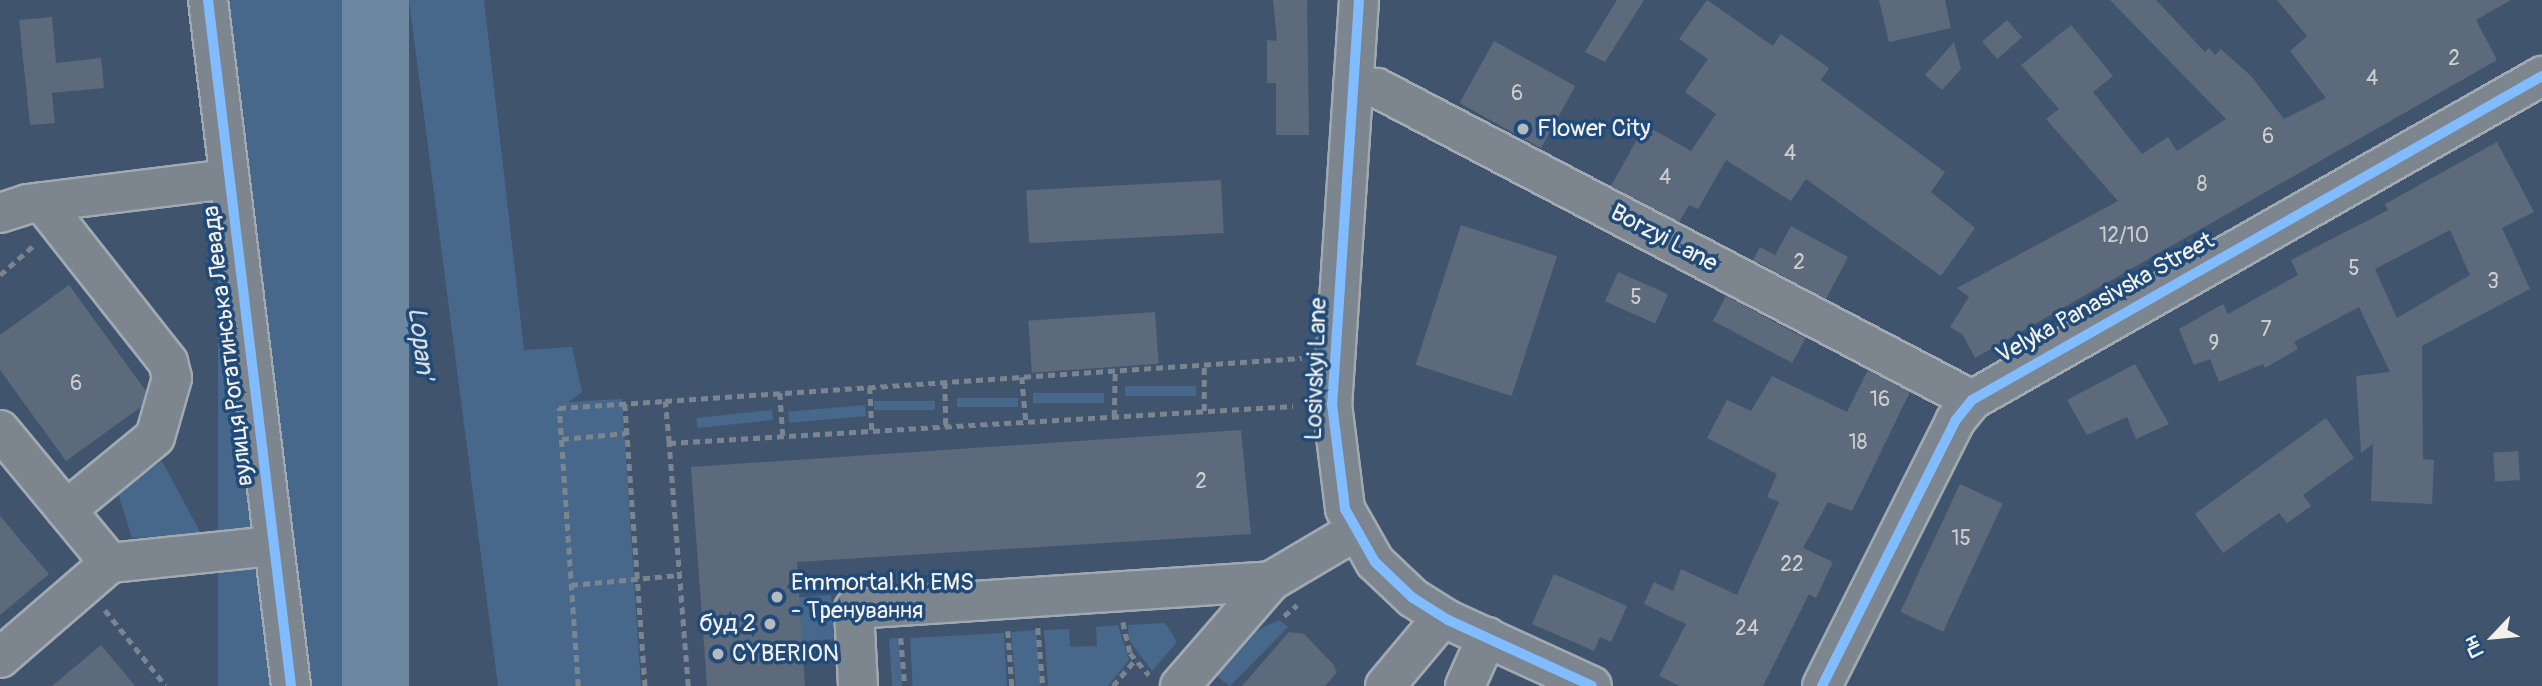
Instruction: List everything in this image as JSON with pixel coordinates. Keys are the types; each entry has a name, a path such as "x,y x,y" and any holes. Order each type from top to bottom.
{"street":[{"name":"вулиця Рогатинська Левада","path":"208,0 291,686"},
{"name":"Losivskyi Lane","path":"1359,0 1332,404 1340,491 1354,532 1398,587 1443,617 1592,686"},
{"name":"Velyka Panasivska Street","path":"1822,686 1955,421 1972,400 2542,76"},
{"name":"Borzyi Lane","path":"1353,86 1377,88 1972,400"},
{"path":"0,214 50,213 229,178"},
{"path":"50,213 168,362 172,379 155,437 66,510"},
{"path":"0,429 66,510 98,574"},
{"path":"1181,686 1270,581 1354,532"},
{"path":"0,658 98,574 273,546"},
{"path":"858,686 853,609 1270,581"},
{"path":"1385,686 1443,617"},
{"path":"1465,686 1487,637"}],"path":[{"path":"0,275 50,213"},
{"path":"578,686 559,408 1302,358"},
{"path":"1204,364 1204,411"},
{"path":"1114,416 1115,370"},
{"path":"1022,377 1026,422"},
{"path":"945,382 946,427"},
{"path":"870,387 872,431"},
{"path":"780,393 783,436"},
{"path":"665,401 688,686"},
{"path":"625,404 645,686"},
{"path":"669,443 1293,406"},
{"path":"561,439 627,433"},
{"path":"98,574 166,686"},
{"path":"571,585 679,575"},
{"path":"1121,591 1125,640 1135,660 1160,686"},
{"path":"1012,686 1021,598"},
{"path":"1021,598 1043,686"},
{"path":"1113,686 1135,660"}],"shaded area":[{"path":"218,0 342,0 342,686 218,686"},
{"path":"409,0 484,0 524,350 572,347 582,392 568,402 622,399 641,686 498,686"},
{"path":"1125,386 1196,386 1196,396 1125,396"},
{"path":"1033,393 1104,393 1104,403 1033,403"},
{"path":"957,398 1018,398 1018,407 957,407"},
{"path":"874,401 935,401 935,410 874,410"},
{"path":"865,405 866,416 789,423 788,412"},
{"path":"772,410 773,420 697,428 696,418"},
{"path":"162,461 201,534 132,538 118,493"},
{"path":"831,595 834,639 802,641 799,597"},
{"path":"1279,620 1288,627 1230,686 1214,674 1245,636"},
{"path":"1165,623 1177,642 1152,671 1129,640 1128,625"},
{"path":"1118,625 1129,660 1108,686 1048,686 1044,630 1069,629 1070,647 1097,646 1096,627"},
{"path":"1036,630 1041,686 1016,686 1011,632"},
{"path":"1004,633 1007,686 913,686 910,638"},
{"path":"899,638 902,686 892,686 889,639"}],"water":[{"path":"342,0 409,0 409,686 342,686"}],"building":[{"path":"1273,0 1307,0 1309,135 1276,135 1276,83 1267,83 1267,40 1277,41"},
{"path":"1617,0 1644,0 1605,62 1585,52"},
{"path":"1707,0 1773,46 1781,34 1829,68 1821,80 1945,172 1931,192 1975,228 1941,276 1806,179 1791,201 1726,160 1698,209 1689,205 1679,222 1611,186 1645,125 1691,151 1716,114 1685,92 1708,59 1679,39"},
{"path":"1879,0 1945,0 1951,28 1889,42"},
{"path":"2110,0 2156,0 2205,52 2209,48 2215,55 2221,49 2251,76 2284,119 2326,98 2290,51 2307,36 2277,0 2511,0 2476,20 2497,60 1975,358 1963,335 1950,327 1969,297 1957,288 2118,201 2046,119 2059,109 2021,65 2071,25 2113,76 2093,92 2142,154 2168,137 2177,151 2226,119"},
{"path":"52,17 56,63 101,58 104,88 52,93 55,123 30,125 19,20"},
{"path":"2007,20 2022,37 1997,59 1982,42"},
{"path":"1494,41 1575,86 1541,148 1460,103"},
{"path":"1954,42 1961,69 1942,90 1925,75"},
{"path":"2497,142 2534,212 2502,228 2530,289 2422,346 2423,459 2434,460 2432,504 2371,501 2373,444 2361,453 2356,376 2390,372 2359,307 2294,342 2298,349 2265,368 2263,364 2219,382 2210,359 2194,365 2179,329 2223,304 2228,314 2298,275 2291,260 2388,210 2385,204","holes":["2450,230 2470,275 2397,318 2375,269"]},
{"path":"1221,180 1224,233 1029,243 1026,190"},
{"path":"1461,225 1557,256 1512,396 1416,365"},
{"path":"1791,226 1848,257 1826,299 1753,260 1760,247 1775,255"},
{"path":"1618,272 1668,294 1655,324 1605,301"},
{"path":"69,285 146,391 141,407 66,461 0,370 0,335"},
{"path":"1726,296 1805,338 1792,363 1713,321"},
{"path":"1155,312 1159,364 1032,373 1028,321"},
{"path":"2135,364 2169,424 2136,439 2127,417 2087,435 2067,400"},
{"path":"1868,370 1910,392 1852,511 1828,502 1803,548 1833,562 1816,598 1809,594 1763,686 1680,686 1659,676 1686,624 1644,604 1654,582 1673,591 1681,569 1737,595 1779,502 1767,497 1777,474 1707,438 1727,400 1751,411 1772,376 1847,412"},
{"path":"2326,418 2354,458 2303,495 2311,506 2287,523 2279,513 2223,553 2195,514"},
{"name":"буд 2","path":"1241,430 1251,534 797,562 805,686 707,686 691,467"},
{"path":"2518,451 2520,480 2495,482 2493,453"},
{"path":"1960,484 2003,504 1943,632 1900,612"},
{"path":"0,516 49,574 0,615"},
{"path":"1554,574 1627,606 1611,642 1600,637 1594,651 1532,624"},
{"path":"1289,632 1304,634 1333,664 1337,672 1325,686 1242,686"},
{"path":"101,645 135,686 52,686"}],"tram line":[{"path":"1352,0 1325,410 1338,514 1355,550 1401,598 1443,625 1574,686"},
{"path":"1366,0 1338,411 1352,509 1382,559 1426,599 1610,686"}],"cycle path":[{"path":"208,0 291,686"},
{"path":"1359,0 1332,404 1345,509 1375,562 1413,598 1448,620 1592,686"},
{"path":"1822,686 1955,421 1972,400 2542,76"}],"place":[{"name":"Flower City","path":"1523,129"},
{"name":"Emmortal.Kh EMS - Тренування","path":"777,597"},
{"name":"буд 2","path":"770,624"},
{"name":"CYBERION","path":"718,654"}],"water label":[{"name":"Lopan'","path":"420,343"}]}
